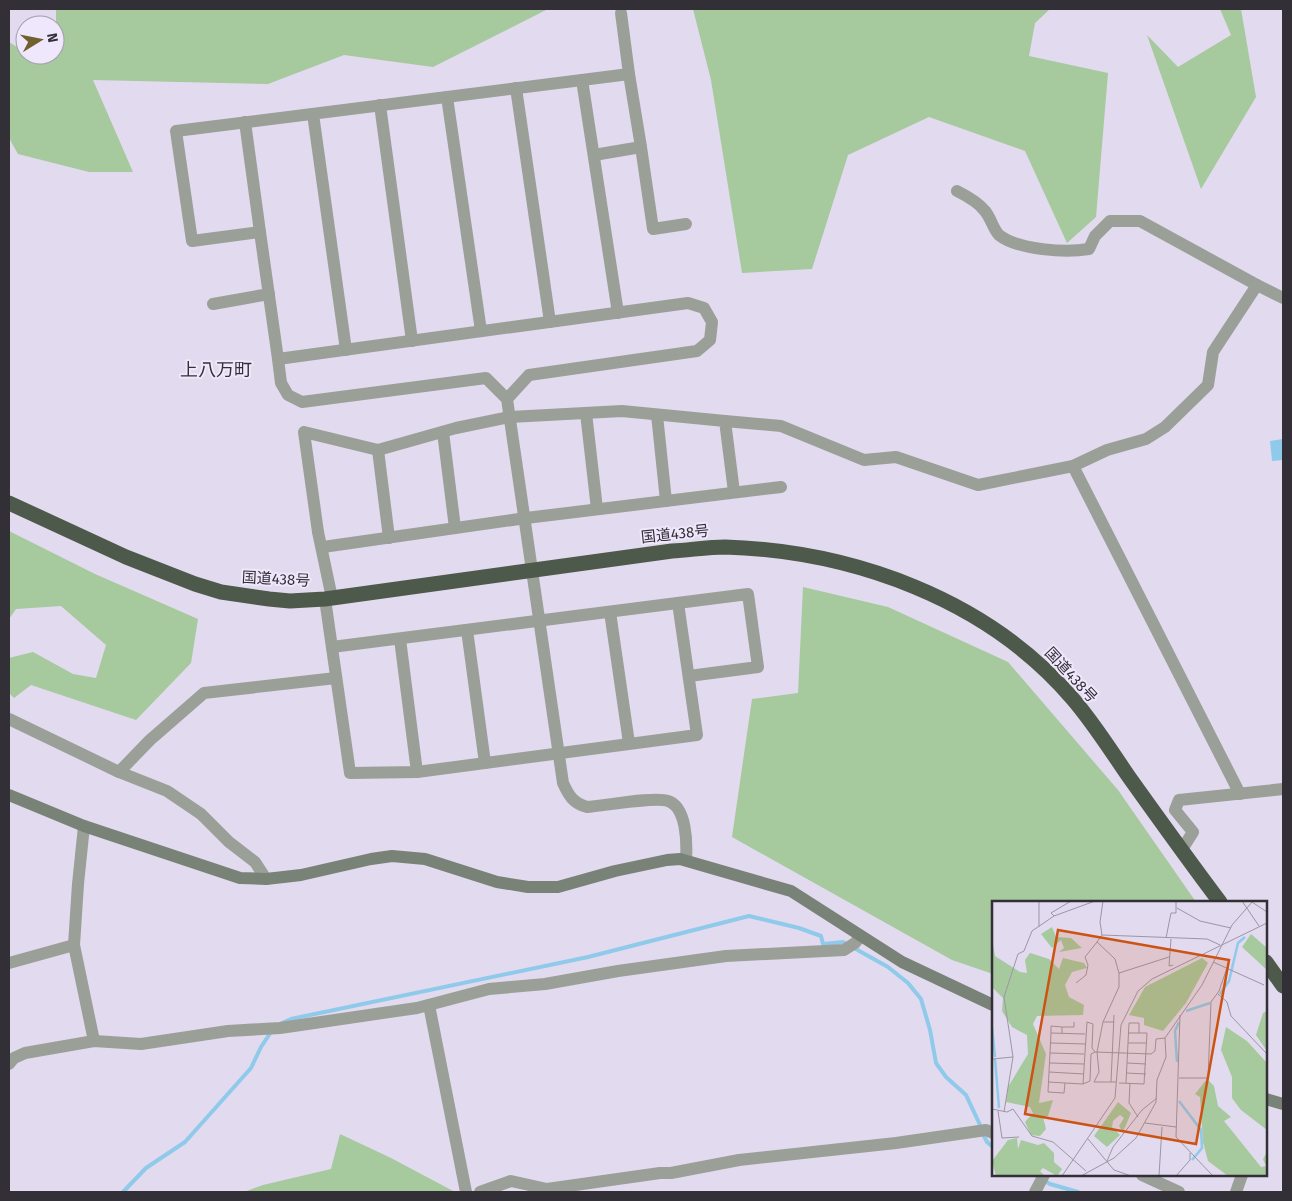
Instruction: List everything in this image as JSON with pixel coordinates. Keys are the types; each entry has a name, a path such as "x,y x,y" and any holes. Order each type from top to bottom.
{"highway":[{"name":"国道438号","path":"9,503 141,564 204,587 269,600 290,601 329,598 672,551 723,547 768,550 817,558 862,568 903,581 974,618 1010,641 1046,670 1072,698 1181,851 1219,901"},
{"path":"1267,963 1283,986"}],"street":[{"path":"621,13 653,229 686,224"},
{"path":"260,232 192,241 176,131 629,74"},
{"path":"582,80 618,312"},
{"path":"516,88 550,322"},
{"path":"447,97 481,331"},
{"path":"380,105 412,341"},
{"path":"313,114 346,350"},
{"path":"245,122 281,383 288,395 302,402 486,378 507,399 526,518 563,783 569,797 577,804 587,808 655,800 668,800 676,805 684,823 687,842 686,860"},
{"path":"594,155 641,148"},
{"path":"957,191 968,197 985,211 998,234 1017,245 1073,252 1090,249 1095,236 1110,221 1140,221 1172,240 1283,298"},
{"path":"678,603 697,735 417,772 350,773 332,647 323,548 318,532 304,432 378,450 443,432 510,417 622,411 781,426 864,460 896,457 978,484 1073,466 1106,450 1146,439 1165,427 1208,385 1213,352 1257,285"},
{"path":"213,304 269,294"},
{"path":"278,359 688,303 704,308 712,322 710,340 697,351 529,375 507,399"},
{"path":"586,413 597,509"},
{"path":"657,415 666,501"},
{"path":"725,421 734,492"},
{"path":"443,432 455,528"},
{"path":"378,450 389,538"},
{"path":"1073,466 1240,794"},
{"path":"323,548 526,518 780,487"},
{"path":"332,647 748,594 758,667 689,676"},
{"path":"610,612 629,744"},
{"path":"467,630 485,763"},
{"path":"400,639 417,772"},
{"path":"119,772 150,740 204,694 336,678"},
{"path":"9,719 119,772 167,791 201,814 229,842 255,862 266,879"},
{"path":"1181,851 1193,832 1175,810 1179,800 1283,789"},
{"path":"9,795 84,826 240,878 266,879 301,875 392,856 425,859 497,882 528,887 558,887 615,871 668,860 686,860 791,891 855,943 902,962 992,1005"},
{"path":"84,826 74,944 94,1041"},
{"path":"9,1064 14,1058 25,1053 94,1041 141,1044 195,1035 276,1028 380,1014 429,1005 489,989 544,984 716,957 747,954 831,952 855,943"},
{"path":"9,963 74,944"},
{"path":"429,1005 466,1192"},
{"path":"1267,1099 1283,1104"},
{"path":"480,1192 511,1181 547,1189 660,1172 671,1173 739,1160 985,1131"},
{"path":"1144,1176 1179,1192"},
{"path":"1236,1192 1242,1176"}],"green space":[{"path":"56,9 548,9 433,67 344,55 268,84 93,80 133,172 89,172 18,154 9,138 9,42 15,46 15,65 65,65 65,15 56,15"},
{"path":"693,9 1050,9 1035,23 1029,56 1108,73 1096,217 1067,243 1025,151 929,117 848,155 812,269 742,273 711,80"},
{"path":"1220,9 1241,9 1256,97 1201,189 1147,35 1178,67 1231,35"},
{"path":"9,531 95,574 198,619 191,663 136,720 31,685 14,698 9,693 9,658 33,652 73,674 96,678 106,645 61,606 16,609 9,619"},
{"path":"803,587 888,607 1008,662 1118,790 1195,901 992,901 992,974 952,960 732,837 752,699 798,693"},
{"path":"340,1134 391,1158 455,1192 244,1192 263,1185 331,1169"}],"water":[{"path":"1283,439 1283,460 1272,461 1270,441"}],"waterway":[{"path":"282,1023 291,1019 588,957 749,916 799,928 821,936 823,944 843,942 848,945"},
{"path":"854,948 888,967 908,983 921,999 930,1030 936,1063 946,1077 966,1095 981,1127"},
{"path":"123,1192 146,1168 185,1142 251,1068 271,1032"},
{"path":"983,1134 987,1142 992,1146"},
{"path":"1037,1176 1050,1184 1078,1192"}],"district":[{"name":"上八万町","path":"216,370"}]}
